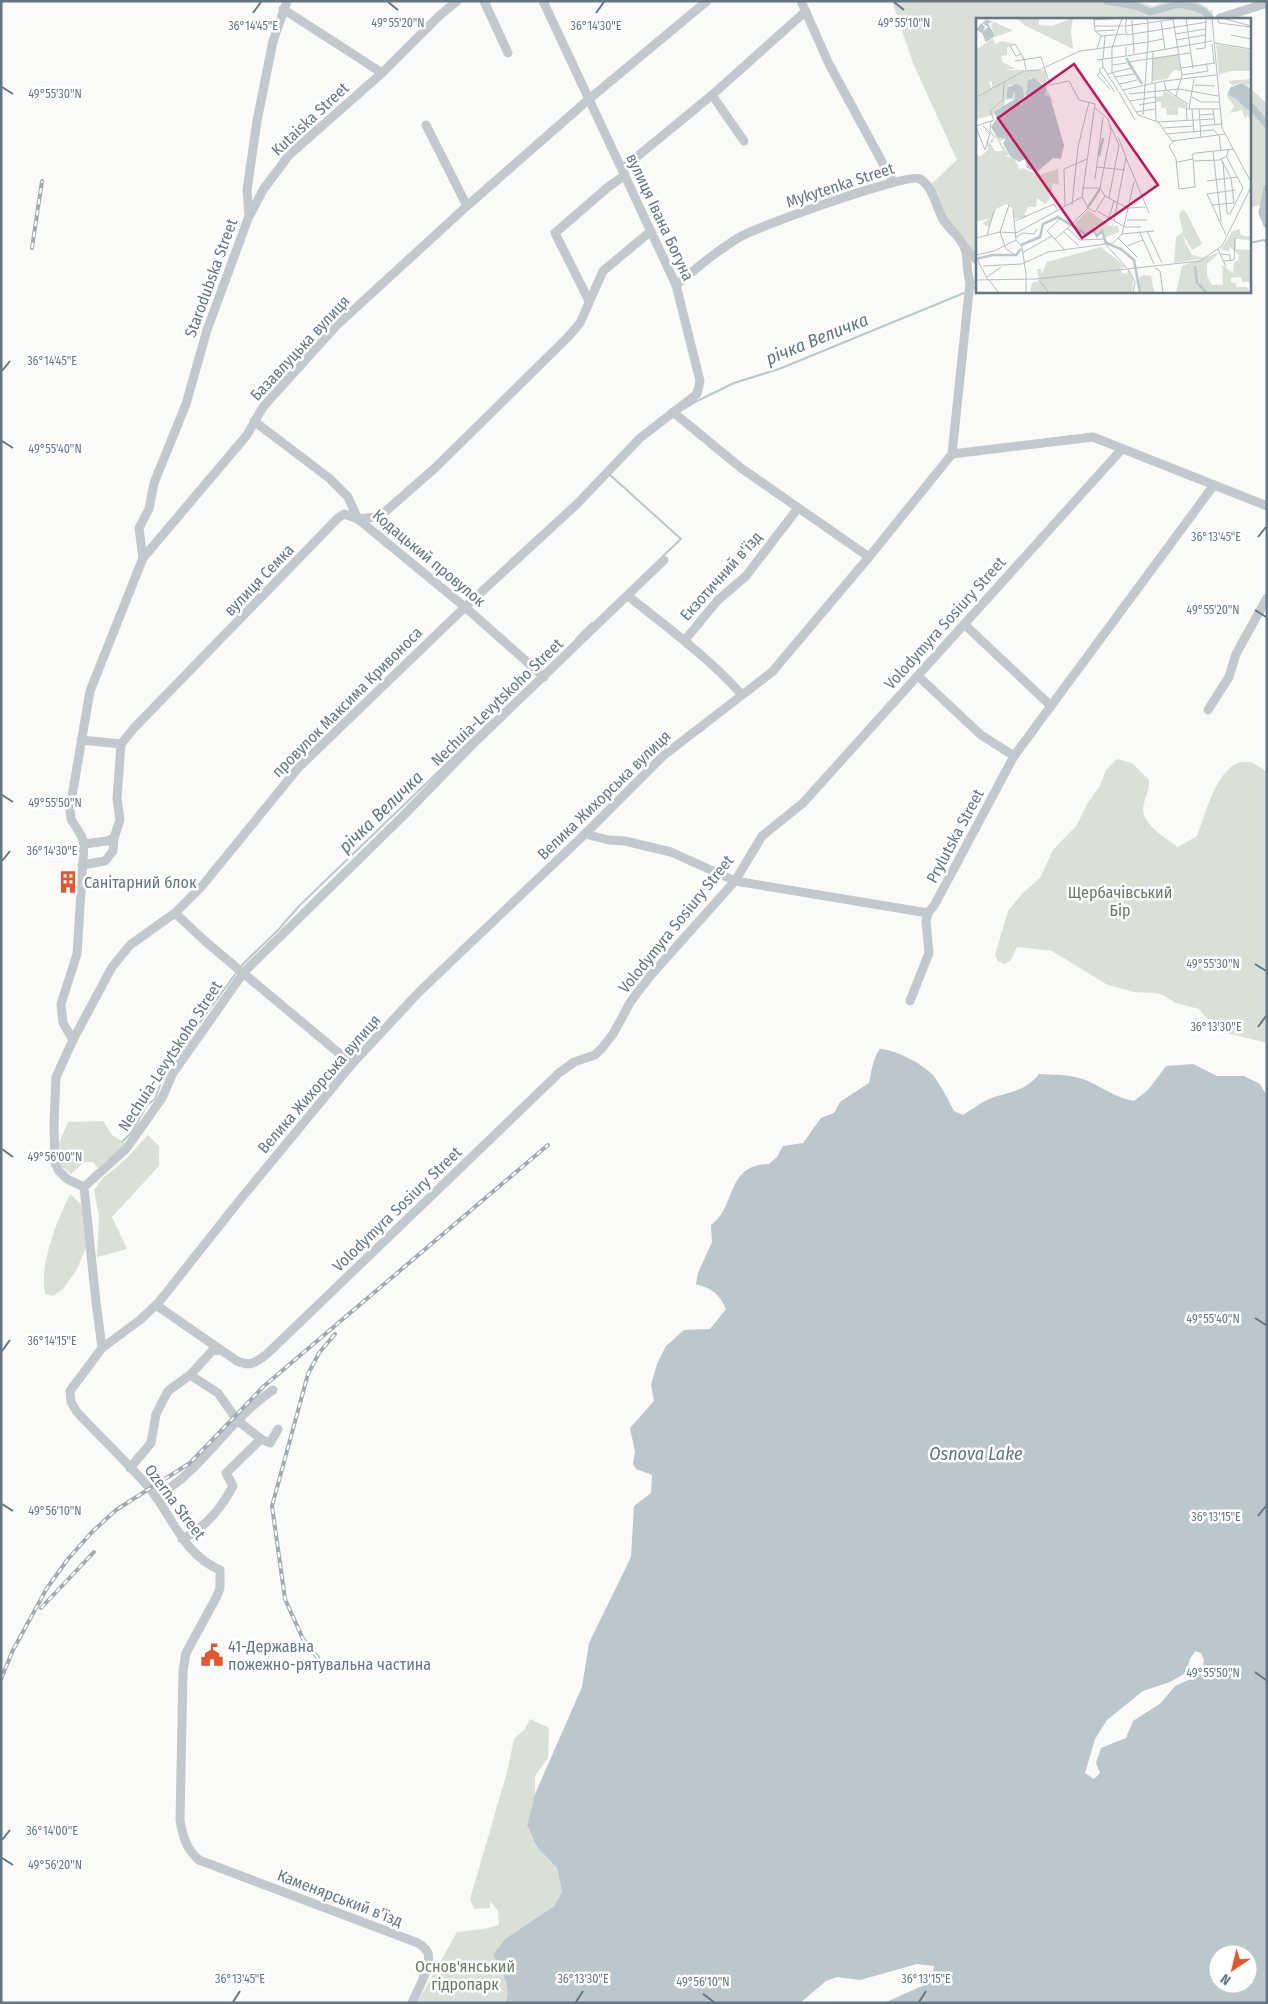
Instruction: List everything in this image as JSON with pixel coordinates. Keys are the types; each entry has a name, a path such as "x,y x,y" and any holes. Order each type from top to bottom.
{"street":[{"name":"Kutaiska Street","path":"249,216 263,190 288,155 382,73 438,16 457,1"},
{"path":"484,1 508,53"},
{"name":"вулиця Івана Богуна","path":"543,1 676,284 700,381 697,394 673,412"},
{"name":"Базавлуцька вулиця","path":"84,844 82,837 71,820 70,808 90,691 142,558 246,435 263,407 336,326 467,206 588,100 706,1"},
{"path":"801,1 829,64 893,182"},
{"path":"1220,18 1267,3"},
{"path":"285,5 382,73"},
{"name":"Starodubska Street","path":"142,558 138,528 148,509 154,483 186,404 207,330 249,216 247,190 258,121 273,41 285,5"},
{"path":"589,301 555,234 806,11"},
{"path":"712,95 744,141"},
{"path":"426,125 467,206"},
{"name":"Mykytenka Street","path":"676,284 719,250 741,236 774,222 893,182 914,177 928,186 944,221 976,259"},
{"name":"вулиця Семка","path":"121,744 134,728 338,518 344,514 358,519 376,517 386,511 436,467 568,338 580,323 603,271 651,231"},
{"path":"966,249 966,270 970,282 952,454 1092,437 1267,506"},
{"path":"970,282 976,275"},
{"path":"673,412 741,468 869,558"},
{"name":"провулок Максима Кривоноса","path":"84,1187 67,1179 59,1171 55,1163 56,1077 73,1040 112,967 130,945 176,913 202,886 299,767 465,607 577,504 640,438 673,412"},
{"name":"Кодацький провулок","path":"254,421 335,485 348,497 358,519 465,607 544,677"},
{"name":"Volodymyra Sosiury Street","path":"220,1350 246,1365 255,1363 267,1354 559,1072 574,1062 595,1055 602,1048 613,1034 631,1002 652,975 734,882 762,836 804,803 1122,448"},
{"name":"Велика Жихорська вулиця","path":"156,1305 352,1064 419,992 585,834 663,756 772,672 869,558 952,454"},
{"name":"Prylutska Street","path":"928,913 936,904 1014,756 1214,485"},
{"name":"Екзотичний в'їзд","path":"685,640 717,601 746,576 798,508"},
{"name":"Nechuia-Levytskoho Street","path":"84,1187 126,1150 162,1098 173,1073 244,972 404,816 473,744 664,560"},
{"name":"Екзотичний в'їзд","path":"628,596 685,640 727,678 742,695"},
{"path":"1208,710 1229,677 1236,654 1267,598"},
{"path":"964,624 1051,706"},
{"path":"918,676 981,735 1014,756"},
{"path":"81,740 121,744 117,799 120,820 114,838 113,851 105,862 82,865"},
{"path":"585,834 670,852 734,882 928,913 926,921 929,952 910,1001"},
{"path":"73,1040 63,1023 62,1004 77,954 84,844 107,841 114,838"},
{"path":"176,913 206,942 352,1064"},
{"path":"84,1187 102,1348"},
{"path":"156,1305 220,1350"},
{"name":"Ozerna Street","path":"156,1305 140,1320 102,1348 70,1391 71,1402 77,1412 156,1497 182,1539 209,1565 220,1570 220,1588 186,1653 183,1671 180,1820 183,1839 190,1852"},
{"name":"Ozerna Street","path":"130,1468 151,1443 156,1414 168,1391 190,1375 212,1351 220,1350"},
{"path":"190,1375 218,1393 237,1420 261,1439 270,1443 278,1429"},
{"path":"156,1497 170,1489 187,1473 255,1401 273,1390"},
{"path":"182,1539 198,1531 225,1501 232,1486 226,1474 261,1439"},
{"name":"Каменярський в’їзд","path":"190,1852 199,1860 418,1943 426,1950 429,1956 428,1966 412,2003"}],"green space":[{"path":"892,1 1136,1 1153,6 1168,1 1195,1 1208,8 1207,11 1212,10 1214,18 976,18 976,256 953,230 930,185 957,160 913,63"},
{"path":"1250,88 1267,104 1267,203 1250,208"},
{"name":"Щербачівський Бір","path":"1117,759 1132,763 1149,780 1143,806 1144,816 1157,831 1178,847 1197,836 1215,789 1229,768 1239,763 1250,762 1267,772 1267,1043 1226,1033 1214,1026 1199,1009 1176,1003 1163,995 1133,992 1106,984 1052,951 1017,947 1011,960 1005,964 998,961 995,955 1008,911 1022,894 1040,878 1053,850 1077,825 1087,804 1100,786 1106,770"},
{"path":"103,1121 112,1135 126,1144 98,1168 93,1162 84,1162 71,1174 61,1166 59,1143 68,1122"},
{"path":"148,1135 159,1146 159,1166 112,1217 127,1249 97,1257 99,1217 94,1190 103,1178 126,1159"},
{"path":"70,1194 81,1204 86,1248 76,1271 63,1289 53,1296 45,1294 44,1282 47,1256 50,1243"},
{"name":"Основ'янський гідропарк","path":"530,1719 549,1728 548,1758 535,1776 535,1794 527,1825 537,1847 557,1868 562,1892 554,1906 505,1939 493,1955 507,1985 505,2003 417,2003 457,1932 499,1925 498,1911 490,1901 490,1908 474,1909 470,1899 507,1772 514,1739 525,1729"}],"water":[{"name":"Osnova Lake","path":"880,1049 914,1061 932,1074 954,1111 963,1115 987,1100 1028,1085 1039,1074 1077,1077 1114,1095 1134,1101 1149,1089 1166,1066 1193,1064 1217,1076 1244,1076 1260,1084 1267,1096 1267,2003 884,2003 931,1982 934,1966 917,1964 860,1980 837,1977 826,1981 800,2003 505,2003 507,1985 493,1955 505,1939 554,1906 562,1892 557,1868 537,1847 527,1825 535,1794 582,1687 589,1643 631,1557 634,1506 651,1493 652,1475 636,1469 633,1464 635,1452 630,1428 654,1401 651,1385 657,1364 666,1346 684,1330 710,1329 726,1309 721,1299 714,1292 696,1284 698,1273 712,1242 711,1225 725,1208 738,1179 745,1171 755,1166 769,1164 777,1157 783,1146 803,1143 821,1118 834,1113 840,1102 869,1083 875,1057","holes":["1195,1651 1201,1653 1204,1660 1202,1669 1193,1678 1175,1686 1161,1703 1133,1721 1126,1738 1101,1748 1096,1763 1100,1773 1094,1779 1085,1773 1095,1739 1107,1720 1143,1691 1170,1682 1186,1673 1190,1659"]}],"waterway":[{"path":"1107,1 1136,6 1150,12 1179,4 1197,8 1205,12 1210,18"},
{"path":"1250,105 1267,125"},
{"path":"1267,188 1262,213 1267,225"},
{"name":"річка Величка","path":"1250,243 1264,240 1267,243"},
{"name":"річка Величка","path":"684,409 734,383 779,369 964,293"},
{"name":"річка Величка","path":"609,474 681,539 663,556"},
{"name":"річка Величка","path":"576,639 592,623"},
{"name":"річка Величка","path":"242,965 279,929 299,906 492,720"},
{"name":"річка Величка","path":"122,1142 132,1132 147,1105 155,1099 166,1069 236,973"}],"railway":[{"path":"32,248 42,181"},
{"path":"1,1679 13,1650 47,1588 68,1559 92,1532 116,1510 190,1463 264,1386 548,1145"},
{"path":"318,1658 303,1639 285,1599 272,1506 308,1374 319,1353 335,1334"},
{"path":"41,1608 94,1552"}],"place":[{"name":"Санітарний блок","path":"68,882"},
{"name":"41-Державна пожежно-рятувальна частина","path":"212,1655"}]}
